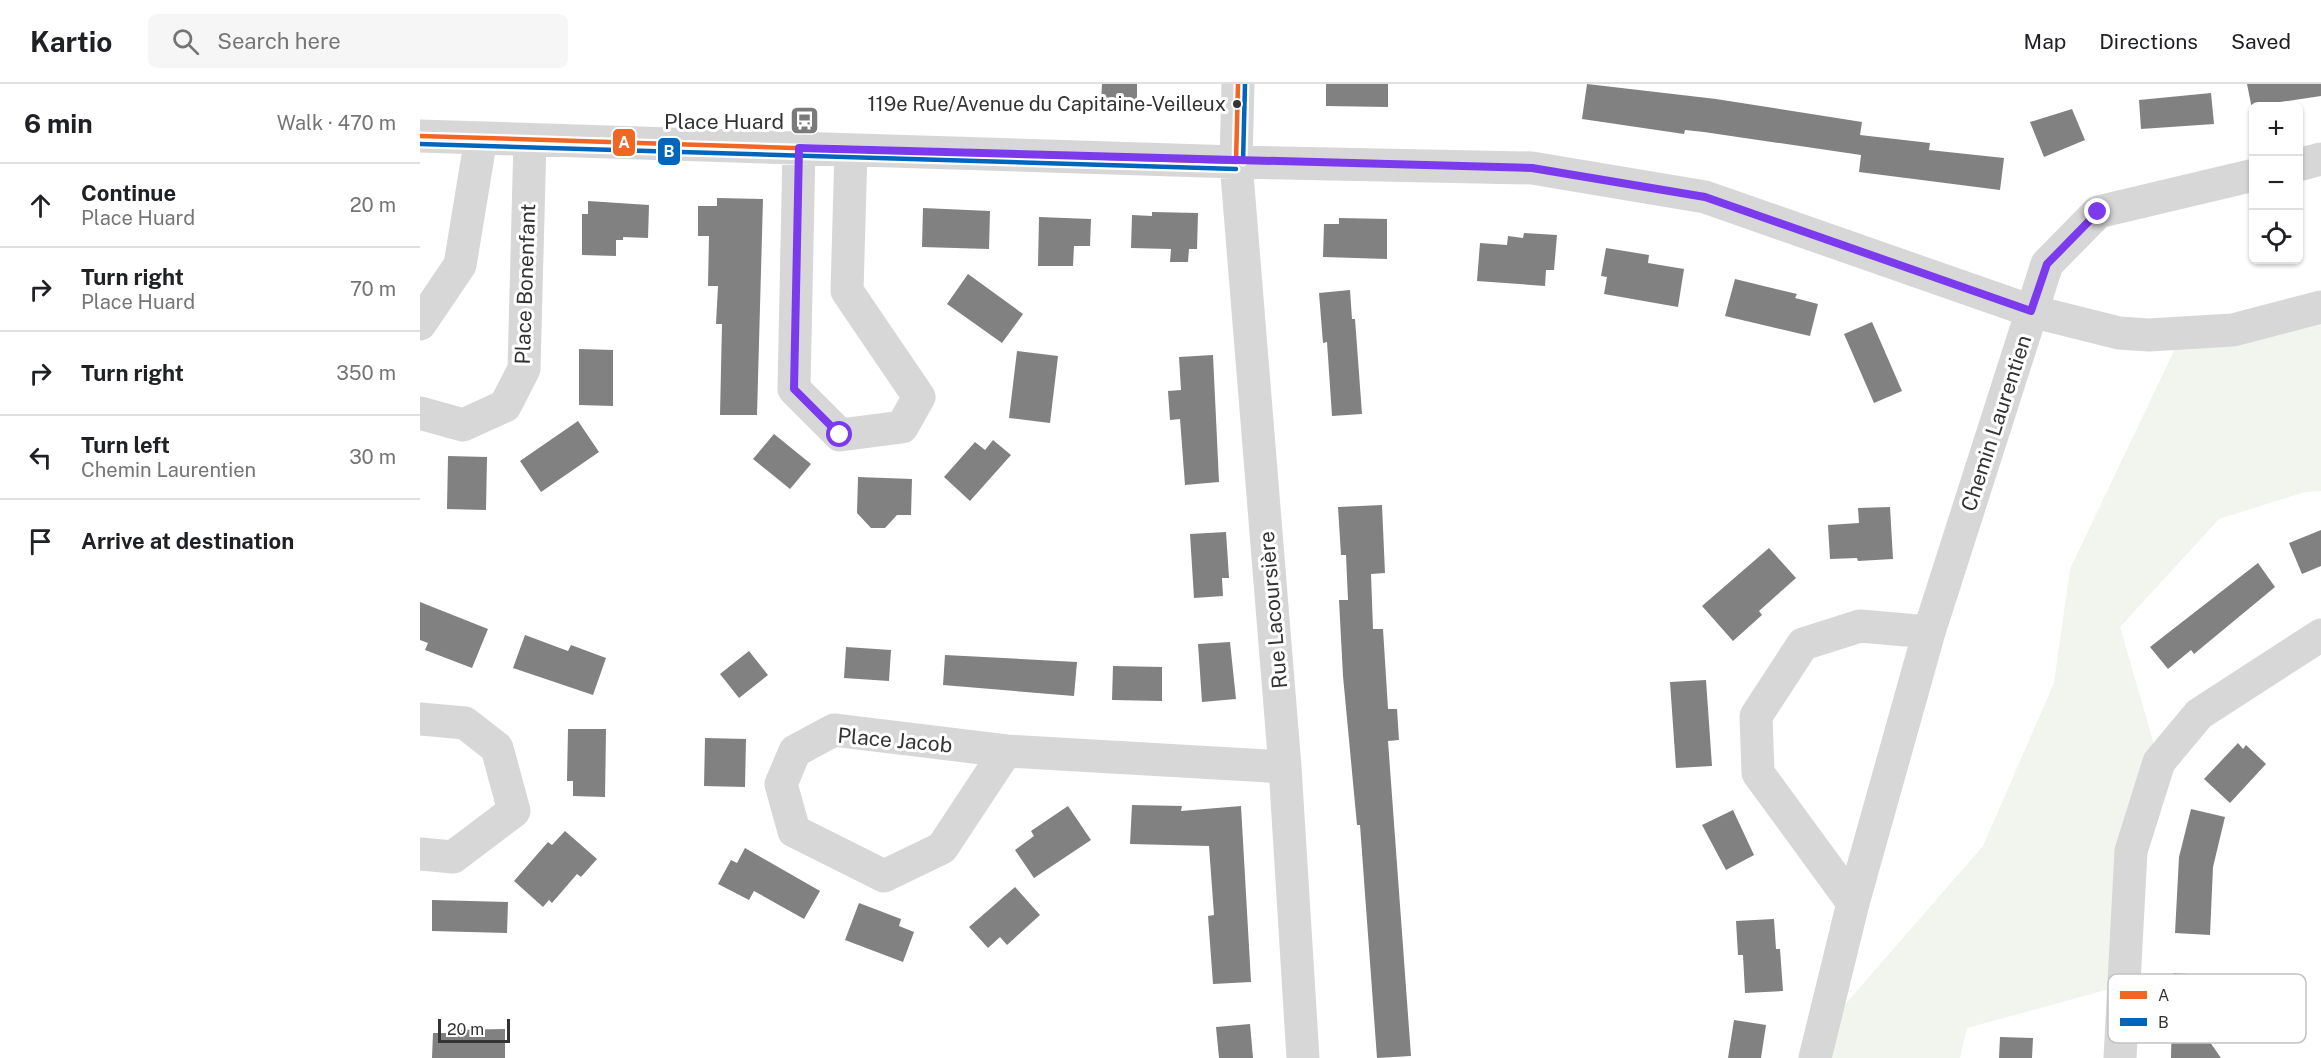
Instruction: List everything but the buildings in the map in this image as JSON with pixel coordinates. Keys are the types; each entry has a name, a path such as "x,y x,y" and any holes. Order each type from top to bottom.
{"street":[{"name":"Rue Lacoursière","path":"1239,84 1236,162 1285,766 1303,1058"},
{"path":"420,136 1236,162 1532,168 1705,197 2031,311 2119,333 2149,335 2233,330 2321,308"},
{"path":"420,324 460,265 481,138"},
{"name":"Place Bonenfant","path":"420,413 463,425 505,406 524,369 530,140"},
{"path":"799,148 794,389 840,435 902,427 919,397 847,291 851,150"},
{"path":"2303,164 2321,159"},
{"name":"Chemin Laurentien","path":"1815,1058 1852,903 1929,632 2047,264 2098,212 2249,176"},
{"path":"1852,903 1758,772 1756,716 1803,644 1860,626 1929,632"},
{"path":"2124,974 2131,850 2159,762 2199,714 2321,635"},
{"path":"420,720 465,723 497,748 514,811 453,857 420,854"},
{"name":"Place Jacob","path":"1006,751 942,848 884,876 794,831 781,784 795,751 834,730 1006,751 1285,766"},
{"path":"2120,1058 2121,1043"}],"shaded area":[{"path":"2321,307 2321,491 2305,492 2219,519 2120,627 2159,762 2126,974 2108,974 2108,989 1967,1028 1960,1058 1815,1058 1821,1032 1983,846 2054,683 2070,569 2182,334"}],"transit line":[{"name":"A","path":"1236,162 1238,84"},
{"name":"B","path":"1243,162 1245,84"},
{"name":"A","path":"420,136 1236,162"},
{"name":"B","path":"420,144 1236,169"}],"place":[{"name":"119e Rue/Avenue du Capitaine-Veilleux","path":"1237,104"},
{"name":"Place Huard","path":"805,121"}],"route":[{"path":"840,435 794,389 799,148 1236,162 1532,168 1705,197 2031,311 2047,264 2098,212"}]}
